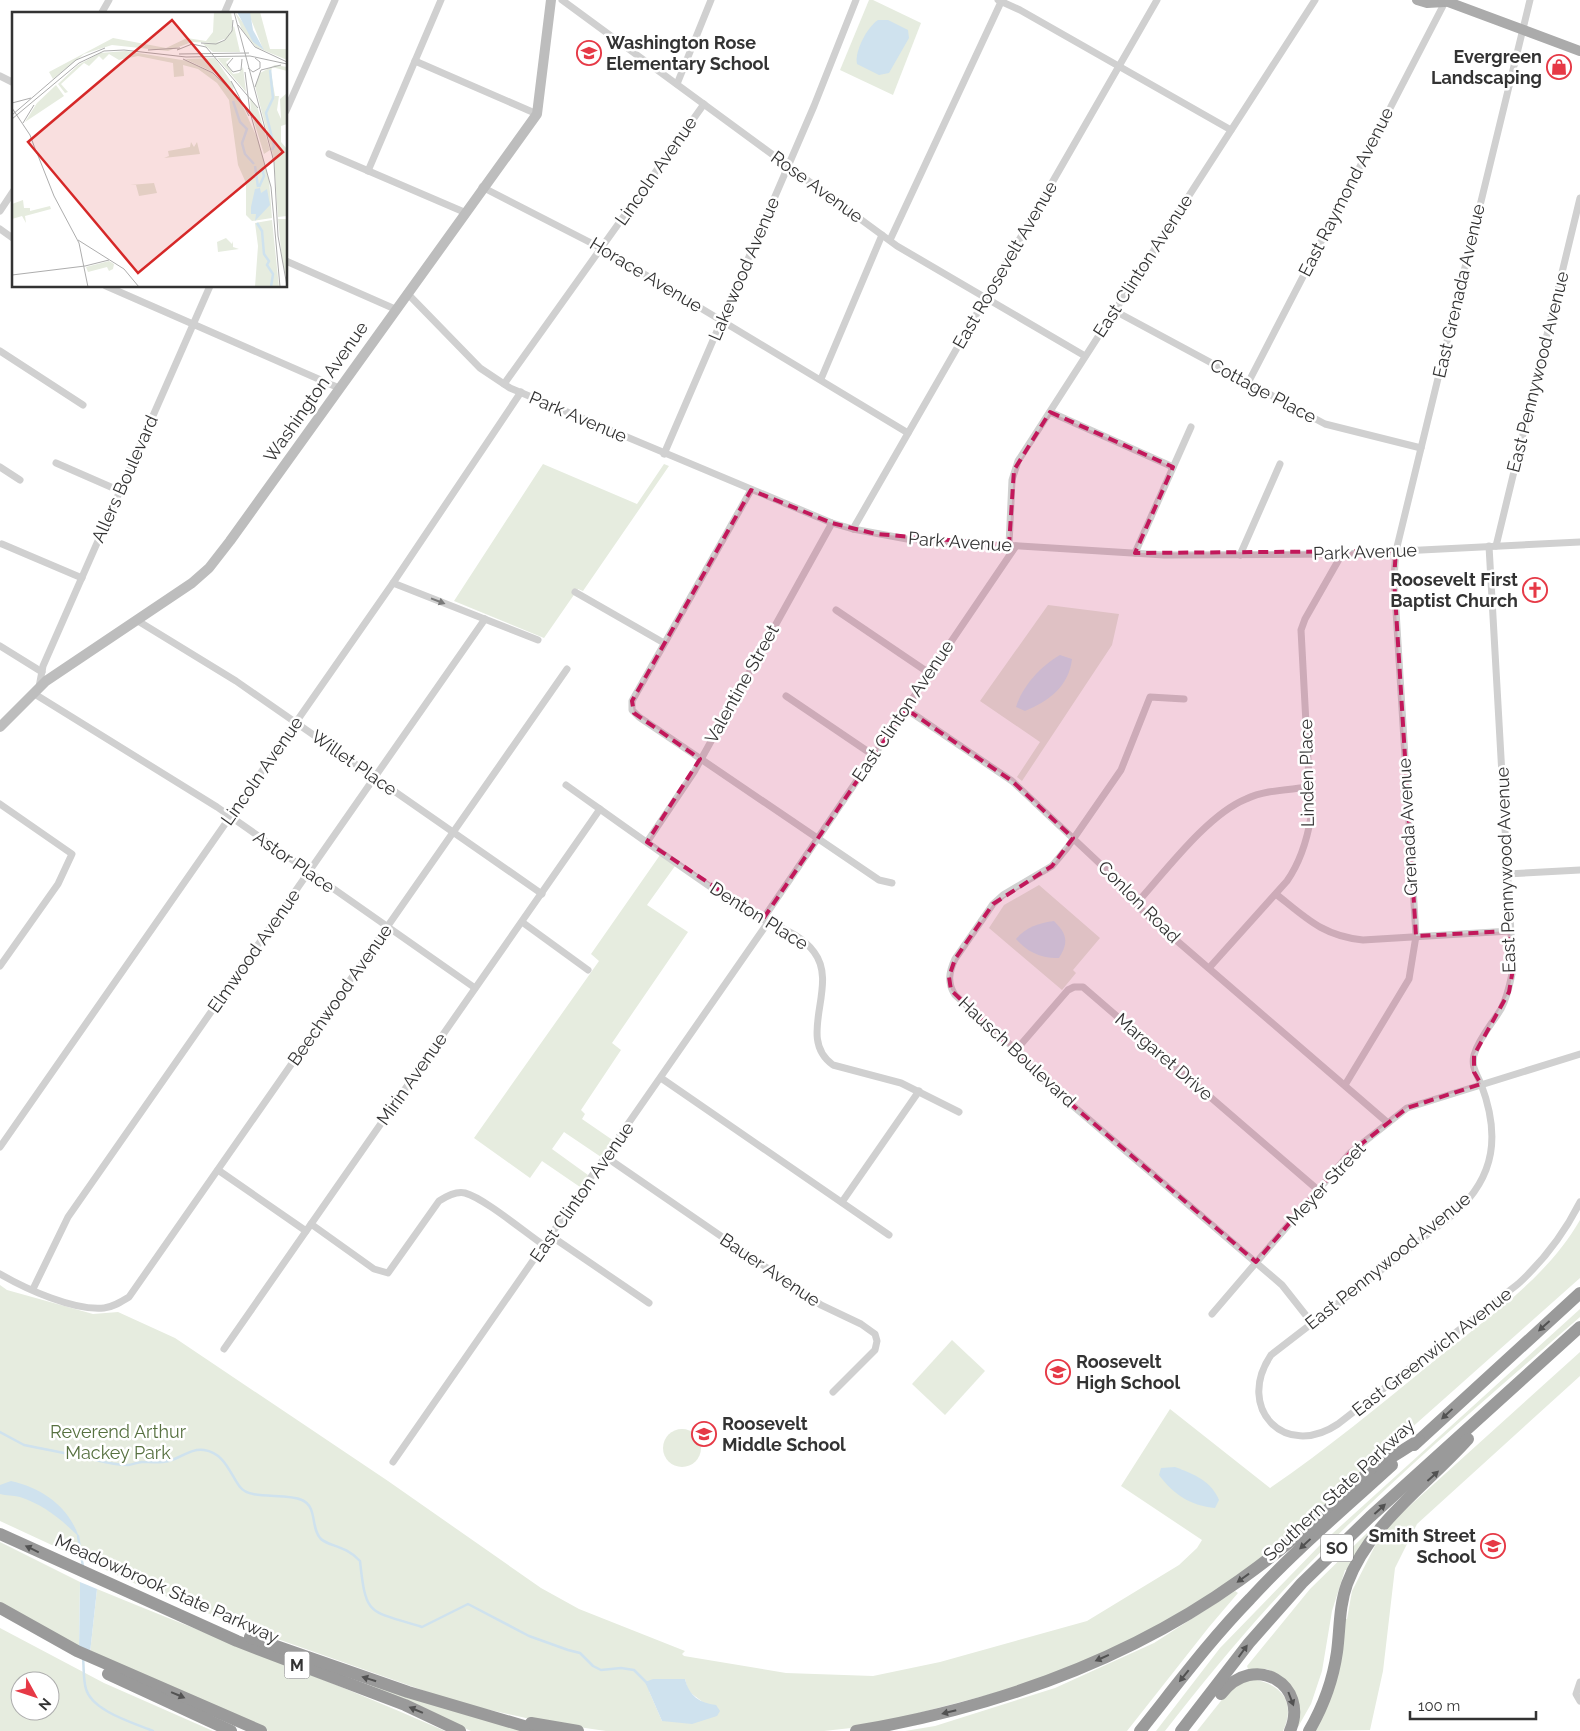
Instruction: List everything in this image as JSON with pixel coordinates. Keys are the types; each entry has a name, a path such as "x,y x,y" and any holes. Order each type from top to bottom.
{"highway":[{"name":"Southern State Parkway","path":"1140,1731 1209,1645 1250,1598 1294,1554 1580,1293"},
{"name":"SO","path":"1181,1731 1249,1643 1302,1583 1370,1517 1580,1327"},
{"path":"1300,1731 1323,1679 1336,1614 1357,1563 1376,1533 1398,1509 1442,1468 1515,1387"},
{"path":"856,1731 944,1714 1011,1694 1080,1668 1140,1640 1204,1604 1244,1577 1308,1527 1368,1473 1419,1440"},
{"name":"Meadowbrook State Parkway","path":"0,1534 237,1641 405,1705 460,1731"},
{"path":"1309,1731 1322,1706 1333,1674 1344,1594"},
{"path":"136,1596 343,1670 540,1731"},
{"path":"0,1608 40,1636"},
{"path":"0,1618 131,1680 231,1731"},
{"path":"1191,1731 1230,1684 1240,1677 1252,1674 1270,1676 1286,1690 1294,1708 1294,1721 1290,1731"},
{"path":"131,1680 261,1731"},
{"path":"466,1709 578,1731"}],"main road":[{"path":"1417,0 1427,3 1444,1 1580,51"}],"street":[{"path":"102,12 109,0"},
{"path":"225,12 230,0"},
{"path":"288,106 335,0"},
{"path":"368,171 441,0"},
{"name":"Washington Avenue","path":"0,727 36,690 171,599 209,568 482,187 537,114 551,0"},
{"name":"Rose Avenue","path":"562,0 882,235 985,299 1085,356"},
{"path":"678,84 711,0"},
{"name":"Lakewood Avenue","path":"664,454 788,166 856,0"},
{"name":"East Roosevelt Avenue","path":"853,529 1157,0"},
{"name":"East Clinton Avenue","path":"393,1462 661,1078 766,920 791,877 906,709 1012,546 1014,470 1085,356 1315,0"},
{"name":"East Grenada Avenue","path":"1396,551 1521,30 1530,0"},
{"path":"890,240 999,1 1020,10 1231,130"},
{"name":"East Raymond Avenue","path":"1248,384 1444,1"},
{"path":"415,61 537,114"},
{"path":"0,76 12,82"},
{"name":"Lincoln Avenue","path":"504,384 704,104"},
{"path":"329,154 464,212"},
{"name":"Horace Avenue","path":"482,187 601,248 908,432"},
{"path":"0,211 12,193"},
{"name":"East Pennywood Avenue","path":"1260,1405 1258,1384 1262,1369 1271,1355 1455,1213 1477,1191 1488,1169 1492,1149 1490,1124 1481,1084 1474,1072 1474,1055 1509,992 1513,969 1507,874 1493,546 1580,198"},
{"path":"0,229 12,238"},
{"path":"821,379 882,235"},
{"path":"288,262 395,309"},
{"path":"111,288 339,388"},
{"name":"Allers Boulevard","path":"36,690 82,578 209,288"},
{"name":"Park Avenue","path":"407,293 480,368 504,384 664,454 832,523 853,529 907,539 1135,553 1240,555 1342,554 1580,542"},
{"name":"Cottage Place","path":"1115,311 1325,424 1421,448"},
{"path":"0,351 83,406"},
{"name":"Lincoln Avenue","path":"0,1147 392,583 521,392"},
{"path":"1050,412 1173,467"},
{"path":"1135,553 1191,427"},
{"path":"56,463 120,491"},
{"path":"1240,555 1280,464"},
{"path":"0,466 20,480"},
{"path":"751,490 632,701 632,710 639,718 879,880 892,883"},
{"name":"Valentine Street","path":"647,842 694,772 832,523"},
{"path":"2,544 82,578"},
{"name":"Grenada Avenue","path":"1344,1085 1409,979 1416,936 1394,578 1396,551"},
{"name":"Linden Place","path":"1209,968 1276,894 1296,868 1307,840 1311,816 1301,630 1305,619 1342,554"},
{"path":"392,583 538,640"},
{"path":"574,592 664,644"},
{"path":"836,610 929,673"},
{"name":"Elmwood Avenue","path":"34,1289 68,1217 485,620"},
{"name":"Willet Place","path":"138,621 236,681 542,894"},
{"path":"0,646 42,672"},
{"name":"Beechwood Avenue","path":"34,1289 66,1302 88,1308 103,1308 122,1302 138,1285 567,669"},
{"name":"Astor Place","path":"36,690 230,817 475,988"},
{"path":"786,696 873,755"},
{"name":"Hausch Boulevard","path":"1184,699 1150,697 1121,770 1052,866 1003,895 993,904 961,948 950,968 949,984 955,995 1016,1050 1044,1081 1282,1285 1312,1323"},
{"name":"Conlon Road","path":"906,709 1012,781 1112,875 1136,904 1388,1123"},
{"name":"Denton Place","path":"566,785 745,911 766,920 804,943 814,952 820,963 823,980 816,1036 818,1049 824,1059 833,1065 901,1083 959,1112"},
{"path":"1136,904 1211,822 1229,807 1261,793 1309,787"},
{"path":"0,804 72,854 58,884 0,966"},
{"name":"Mirin Avenue","path":"224,1349 600,809"},
{"path":"1507,874 1580,870"},
{"path":"1276,894 1317,927 1334,935 1363,940 1510,931"},
{"path":"522,922 588,970"},
{"name":"Margaret Drive","path":"1016,1050 1068,990 1074,987 1083,987 1318,1190"},
{"name":"Meyer Street","path":"1212,1314 1350,1153 1407,1108 1580,1054"},
{"path":"661,1078 889,1235"},
{"path":"842,1202 919,1091"},
{"name":"Bauer Avenue","path":"606,1157 818,1304 861,1324 875,1334 878,1341 875,1350 833,1392"},
{"path":"218,1170 374,1269 388,1273 439,1201 448,1195 465,1193 545,1246"},
{"name":"East Greenwich Avenue","path":"1260,1405 1272,1423 1290,1434 1312,1436 1328,1431 1518,1284 1538,1266 1555,1245 1580,1202"},
{"path":"552,1236 649,1303"},
{"path":"0,1274 34,1289"},
{"path":"1580,1682 1576,1694 1580,1701"}],"highlighted area":[{"path":"1050,412 1173,467 1135,553 1396,551 1394,578 1416,936 1510,931 1513,969 1509,992 1474,1055 1474,1072 1481,1084 1407,1108 1350,1153 1256,1262 1044,1081 951,990 949,977 955,959 993,904 1052,866 1073,838 1012,781 906,709 763,919 647,842 700,759 634,713 632,701 751,490 832,523 876,534 1009,545 1014,470"}],"green space":[{"path":"869,0 873,0 921,23 893,95 840,70"},
{"path":"543,464 637,504 664,464 669,466 583,591 578,589 544,638 454,601"},
{"path":"1048,605 1119,614 1112,645 1022,781 1017,777 1040,742 980,701"},
{"path":"660,855 675,866 647,905 688,932 612,1043 621,1050 581,1110 585,1114 582,1119 614,1141 601,1157 564,1132 552,1149 588,1175 580,1187 542,1161 530,1178 474,1138 599,961 591,954"},
{"path":"1039,885 1100,938 1073,970 1076,973 1062,990 989,928 1004,905"},
{"name":"Reverend Arthur Mackey Park","path":"1580,1220 1580,1278 1264,1559 1203,1602 1112,1651 1029,1684 869,1726 824,1731 606,1731 544,1722 459,1703 232,1623 138,1585 0,1521 0,1285 7,1290 93,1314 118,1312 175,1338 388,1481 541,1588 579,1609 685,1651 682,1654 684,1656 786,1673 873,1676 940,1662 1087,1621 1179,1565 1197,1548 1202,1540 1121,1486 1170,1409 1270,1488 1312,1458 1495,1313 1533,1279 1566,1241","holes":["685,1679 688,1691 704,1703 662,1721 649,1691"]},
{"path":"1580,1309 1580,1317 1439,1440 1336,1537 1249,1629 1165,1731 1156,1731 1220,1648 1322,1543"},
{"path":"952,1340 985,1371 945,1415 912,1384"},
{"path":"1580,1352 1580,1376 1417,1524 1395,1568 1383,1671 1370,1730 1311,1731 1343,1618 1347,1619 1352,1591 1377,1542 1394,1520"},
{"path":"682,1429 695,1435 701,1448 695,1461 682,1467 669,1461 663,1448 669,1435"},
{"path":"1367,1533 1369,1535 1348,1570 1345,1570 1332,1611 1322,1671 1311,1704 1298,1727 1298,1719 1286,1681 1267,1669 1248,1669 1247,1666 1310,1589"},
{"path":"0,1542 80,1582 79,1649 0,1607"},
{"path":"97,1589 445,1731 268,1731 90,1653"},
{"path":"1235,1591 1238,1593 1127,1731 905,1731 935,1726 1055,1688 1154,1643"},
{"path":"0,1628 104,1683 213,1731 0,1731"},
{"path":"1251,1679 1261,1681 1278,1689 1283,1695 1287,1702 1288,1711 1283,1731 1197,1731 1232,1687"},
{"path":"363,1682 527,1731 471,1731"}],"water":[{"path":"878,20 888,20 908,30 909,38 889,73 879,75 857,64 857,53 862,40"},
{"path":"1060,655 1072,659 1067,677 1062,685 1050,697 1034,707 1025,711 1016,707 1028,684 1046,664"},
{"path":"1054,921 1062,930 1065,938 1064,947 1059,958 1035,954 1016,939 1033,926"},
{"path":"1175,1467 1207,1483 1216,1493 1219,1500 1215,1508 1190,1502 1164,1482 1159,1475 1161,1468"},
{"path":"11,1481 33,1488 52,1500 68,1516 79,1537 59,1519 37,1504 20,1497 0,1494 0,1485"},
{"path":"80,1582 97,1589 90,1653 79,1649"},
{"path":"653,1679 685,1679 689,1690 696,1698 716,1705 720,1711 717,1716 692,1724 662,1721 645,1682"}],"waterway":[{"path":"0,1432 24,1445 64,1453"},
{"path":"83,1457 128,1465 140,1462 169,1461 195,1450 211,1452 222,1460 240,1487 245,1491 252,1494 295,1498 307,1503 321,1539 344,1549 360,1561 362,1580 368,1602 373,1609 381,1614 422,1627 468,1604 529,1636 580,1653 593,1666 601,1670 621,1668 634,1670 647,1683"},
{"path":"78,1536 83,1567"},
{"path":"83,1657 86,1689 96,1704 125,1720 153,1731"}],"place":[{"name":"Washington Rose Elementary School","path":"589,53"},
{"name":"Evergreen Landscaping","path":"1559,67"},
{"name":"Roosevelt First Baptist Church","path":"1535,590"},
{"name":"Roosevelt High School","path":"1058,1372"},
{"name":"Roosevelt Middle School","path":"704,1434"},
{"name":"Smith Street School","path":"1493,1546"}]}
